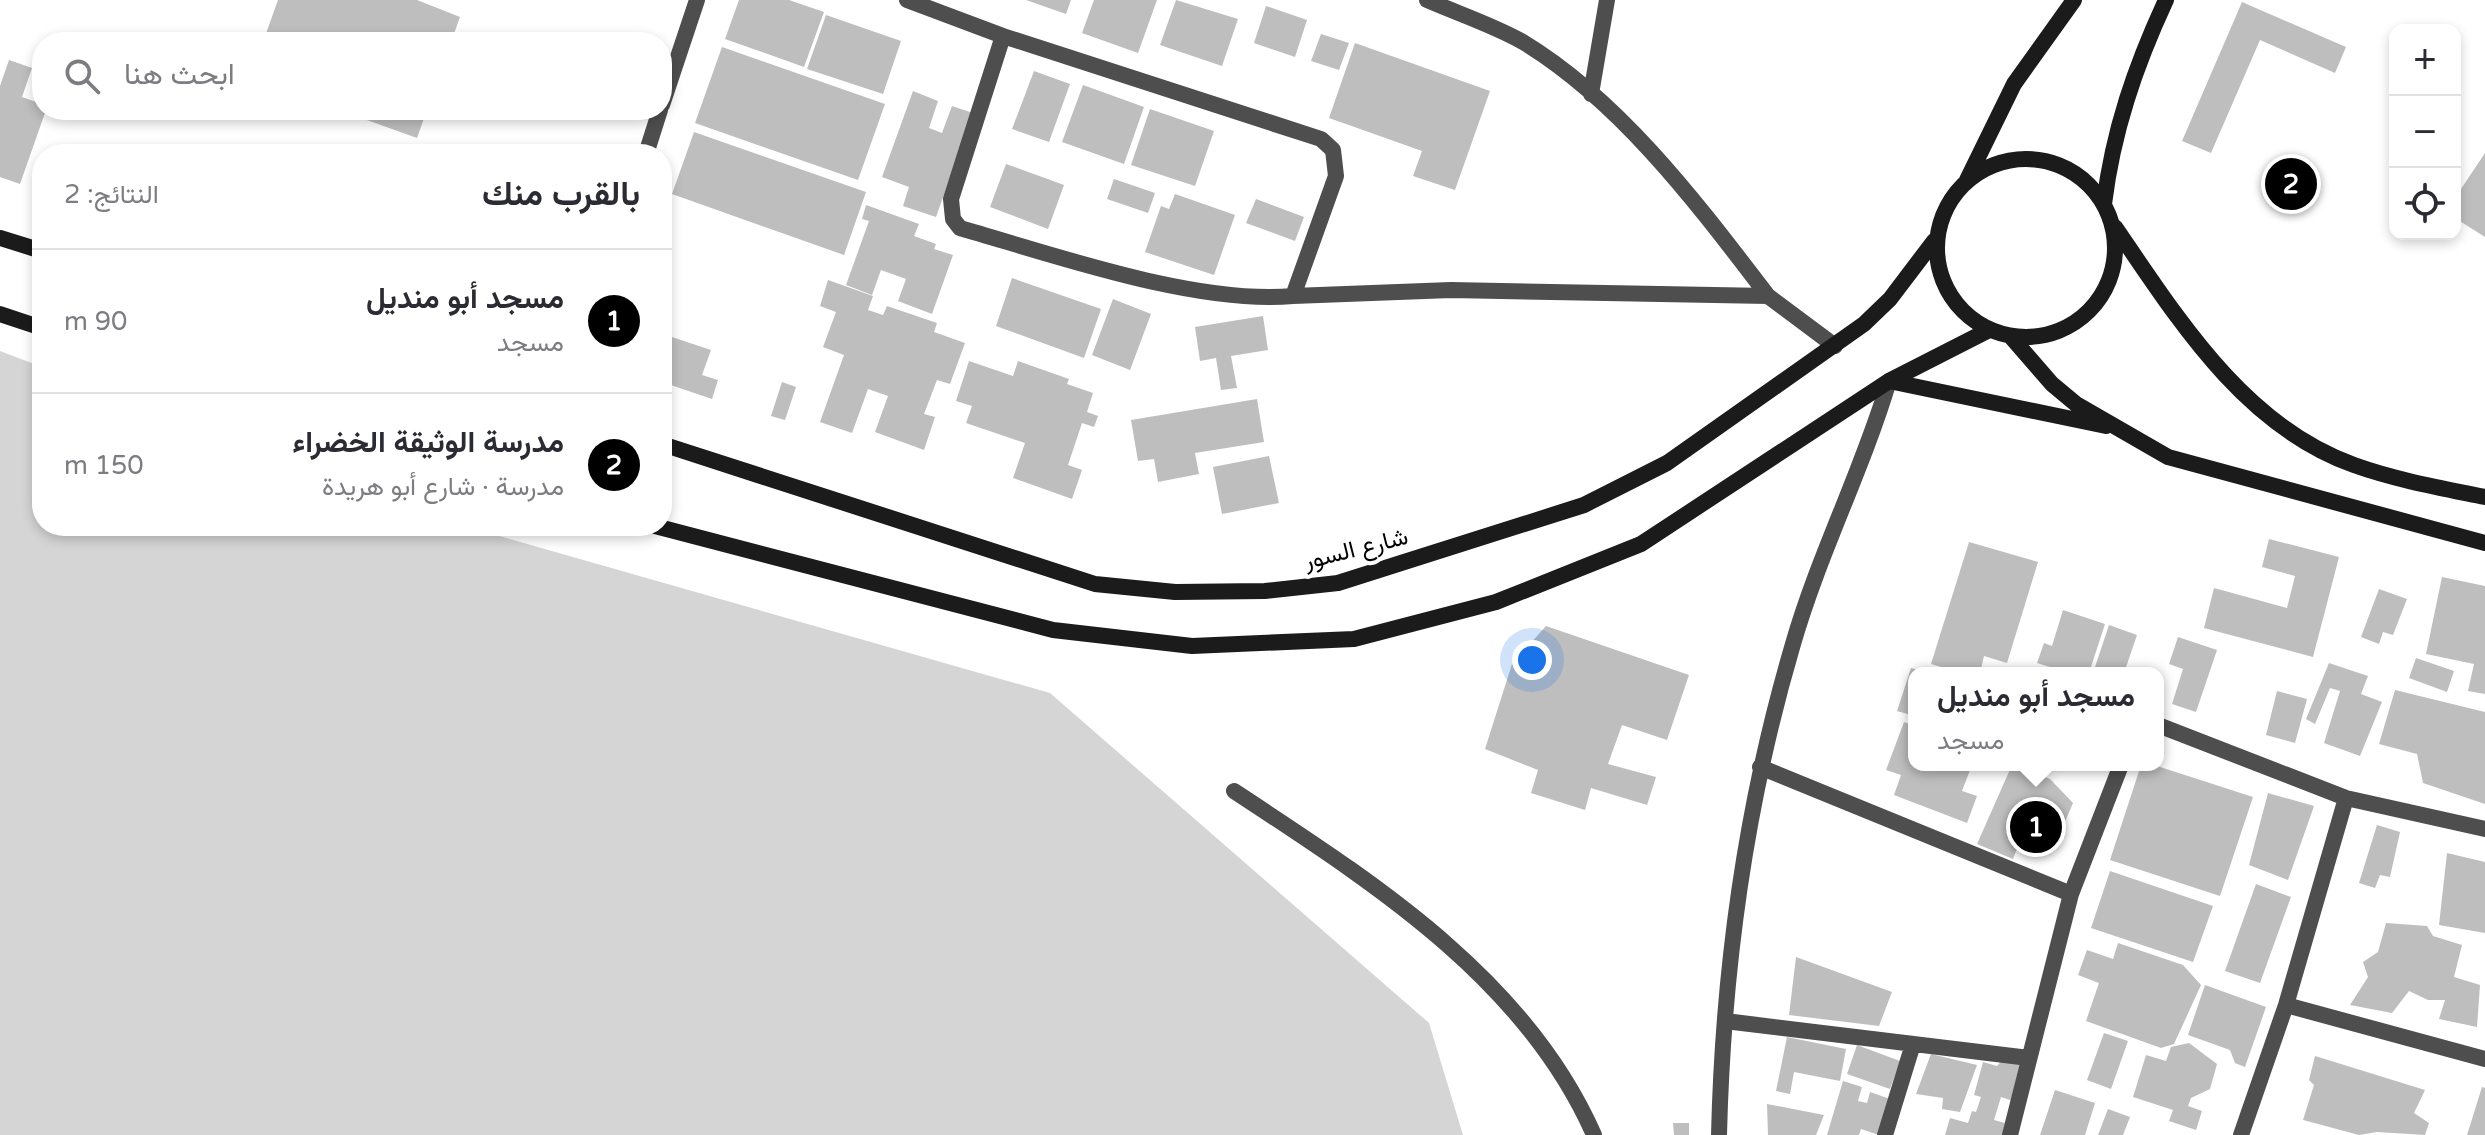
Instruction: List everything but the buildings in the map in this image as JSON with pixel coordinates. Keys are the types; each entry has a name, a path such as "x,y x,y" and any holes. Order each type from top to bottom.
{"main road":[{"path":"1966,182 2006,161 2029,159 2072,172 2104,204 2116,246 2114,268 2093,308 2057,333 2035,338 2012,338 1989,330 1967,314 1949,294 1938,269 1934,241 1951,199 1966,182 2014,84 2074,0"},
{"path":"2104,204 2110,151 2125,97 2166,0"},
{"path":"2112,224 2172,309 2226,376 2284,428 2353,465 2485,497"},
{"path":"0,238 32,248"},
{"name":"شارع السور","path":"672,447 1095,584 1175,592 1265,591 1338,583 1584,505 1667,463 1835,346 1890,299 1934,241"},
{"path":"0,314 32,325"},
{"path":"672,530 1053,630 1192,646 1354,639 1496,602 1641,544 1889,381 1989,330"},
{"path":"2012,338 2052,384 2119,429 2180,461 2485,543"},
{"path":"1889,381 2119,429"}],"street":[{"path":"672,75 697,0"},
{"path":"907,0 1003,36 1321,139 1333,150 1336,176 1293,296"},
{"path":"1427,0 1520,41 1591,94 1684,186 1768,296 1835,346"},
{"path":"1591,94 1607,0"},
{"path":"1003,36 951,199 953,219 960,228 1073,261 1192,289 1253,297 1451,290 1768,296"},
{"path":"649,144 657,120"},
{"path":"1719,1135 1725,1021 1738,894 1760,767 1814,579 1875,427 1889,381"},
{"path":"2164,727 2346,798 2485,829"},
{"path":"1760,767 2071,894"},
{"path":"2010,1135 2071,894 2119,771"},
{"path":"1234,791 1319,847 1460,954 1526,1022 1579,1101 1594,1135"},
{"path":"2241,1135 2286,1005 2346,798"},
{"path":"2286,1005 2485,1059"},
{"path":"1725,1021 2029,1058"},
{"path":"1885,1135 1913,1044"}],"shaded area":[{"path":"0,351 32,363 32,536 499,536 1050,693 1429,1023 1463,1135 0,1135"}],"place":[{"name":"مدرسة الوثيقة الخضراء","path":"2291,184"},
{"name":"مسجد أبو منديل","path":"2036,827"}]}
